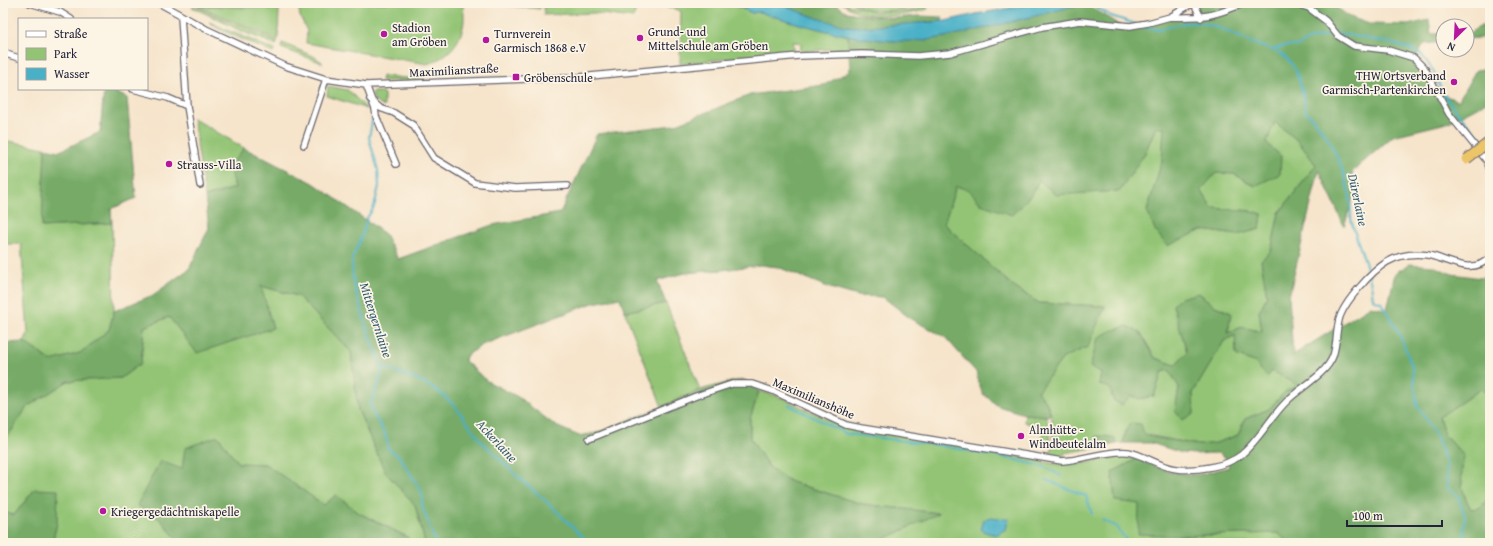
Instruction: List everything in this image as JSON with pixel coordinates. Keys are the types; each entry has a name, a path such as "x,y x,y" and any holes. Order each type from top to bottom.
{"main road":[{"path":"1466,159 1490,141"}],"street":[{"path":"30,3 60,12 69,18"},
{"name":"Maximilianstraße","path":"159,3 181,17 272,61 326,79 366,85 580,77 762,58 862,54 918,56 950,53 1044,27 1080,21 1130,26 1170,17"},
{"path":"1170,17 1194,3 1201,18"},
{"path":"1170,17 1201,18 1221,13 1245,3"},
{"path":"1293,3 1309,8 1326,21 1338,36 1354,46 1388,50 1414,58 1425,69 1449,114 1487,161 1490,170"},
{"path":"181,17 187,106 200,185"},
{"path":"3,51 9,55 18,58"},
{"path":"304,145 326,79"},
{"path":"366,85 370,99 396,164"},
{"path":"137,90 168,98 187,106"},
{"path":"370,99 380,108 394,113 413,125 434,158 475,183 515,188 567,186"},
{"name":"Maximilianshöhe","path":"589,439 705,393 732,384 752,384 773,391 846,425 1062,461 1077,460 1105,453 1129,452 1164,466 1176,468 1198,469 1213,466 1240,456 1284,404 1327,366 1333,356 1339,318 1352,298 1373,273 1393,259 1410,254 1428,255 1467,267 1481,264 1490,257"}],"green space":[{"path":"196,3 287,3 287,7 196,5"},
{"name":"Stadion am Gröben","path":"298,3 462,3 464,23 458,41 452,49 437,60 427,64 306,43 307,31 300,16"},
{"path":"499,3 541,3 540,9 499,5"},
{"path":"544,3 638,3 633,18 594,13 544,15"},
{"path":"654,3 730,3 752,13 760,12 848,36 848,51 839,49 800,51 801,43 792,42 795,51 680,64 681,11"},
{"path":"777,3 834,3 847,12 870,16 894,18 919,16 943,17 942,21 894,26 858,27 820,20"},
{"path":"842,3 877,12 911,11 926,6 928,9 907,14 884,16 861,13"},
{"path":"852,3 925,3 898,10 878,10 860,7"},
{"path":"1085,3 1119,25 1130,26 1170,17 1201,18 1194,3 1330,3 1350,17 1369,24 1408,25 1429,20 1431,34 1435,34 1435,43 1424,44 1415,58 1437,92 1458,101 1476,70 1490,68 1490,100 1447,123 1393,136 1352,172 1356,190 1344,226 1319,170 1289,296 1293,355 1371,306 1387,310 1395,273 1410,264 1433,266 1452,274 1481,278 1490,272 1490,396 1481,389 1439,417 1444,434 1464,456 1462,484 1465,496 1471,509 1479,508 1490,498 1490,543 1289,543 1278,533 1179,536 1138,534 1139,504 1115,501 1112,472 1137,459 1168,471 1193,475 1229,467 1226,458 1218,453 1182,453 1151,443 1123,443 1130,423 1141,424 1144,434 1152,437 1199,445 1216,443 1238,435 1245,419 1269,409 1285,392 1298,385 1272,371 1267,377 1256,363 1236,355 1235,335 1224,341 1193,393 1194,414 1182,420 1175,411 1179,387 1169,370 1162,372 1154,396 1139,399 1131,396 1122,405 1113,400 1110,388 1099,385 1101,372 1090,367 1098,338 1110,331 1127,326 1140,332 1155,358 1175,365 1187,352 1173,305 1180,298 1199,293 1213,305 1231,313 1228,333 1242,327 1262,332 1259,312 1267,296 1261,260 1271,251 1279,213 1316,165 1298,141 1275,122 1266,143 1281,156 1280,174 1255,186 1234,174 1216,173 1201,190 1212,208 1252,211 1262,214 1260,229 1237,235 1202,230 1167,246 1155,230 1147,211 1162,161 1164,128 1156,127 1145,153 1120,191 1056,195 1039,180 1031,195 1012,215 981,204 969,190 956,186 944,224 1014,287 1039,303 1105,306 1088,347 1063,358 1037,392 1045,400 1051,415 1024,414 998,406 982,393 976,372 945,337 911,319 883,297 858,296 830,288 778,267 760,265 685,273 657,281 666,303 625,312 620,298 593,303 482,345 466,356 465,361 487,381 518,397 556,426 579,436 596,433 700,390 745,380 759,391 750,419 750,438 769,467 791,482 862,504 939,513 876,543 425,543 415,505 385,472 358,410 351,352 298,296 261,286 273,328 197,353 169,317 144,327 141,363 121,378 68,381 27,407 3,444 3,343 24,342 51,361 80,353 109,330 114,311 153,295 189,269 209,228 205,197 235,188 230,166 244,148 315,184 356,213 385,234 398,259 492,225 560,213 597,134 674,125 750,95 824,85 850,71 848,35 887,40 940,38"},
{"path":"194,6 278,42 276,45 241,31 192,7"},
{"path":"198,6 279,9 278,40"},
{"path":"1490,21 1490,37 1475,38 1475,29"},
{"path":"209,22 275,50 273,53 219,29"},
{"path":"282,43 315,57 323,63 281,48"},
{"path":"382,76 430,80 381,81"},
{"path":"328,86 348,90 367,109 327,96"},
{"path":"104,90 111,90 127,98 136,198 111,209 112,223 42,227 45,148 60,151 100,132"},
{"path":"372,92 381,92 384,94 384,107 374,101"},
{"path":"193,118 244,148 230,166 235,188 205,197"},
{"path":"1275,122 1298,141 1316,165 1279,213 1271,251 1261,260 1267,296 1259,312 1262,332 1242,327 1228,333 1231,313 1213,305 1199,293 1173,305 1187,352 1175,365 1155,358 1140,332 1101,372 1110,388 1131,396 1154,396 1162,372 1169,370 1179,387 1175,411 1194,414 1193,393 1224,341 1236,335 1236,355 1256,363 1267,377 1272,371 1299,385 1285,392 1269,409 1245,419 1238,435 1216,443 1199,445 1126,431 1123,443 1116,444 1114,438 1094,441 1094,448 1064,453 1064,459 1051,457 1053,431 1051,414 1043,398 1037,392 1063,358 1088,346 1105,306 1039,303 1014,287 944,224 956,186 969,190 981,204 1031,195 1039,180 1145,153 1156,127 1164,128 1162,161 1147,211 1186,236 1202,230 1237,235 1260,229 1262,214 1252,211 1212,208 1201,190 1215,173 1234,174 1255,186 1281,156 1266,143"},
{"path":"3,140 45,148 42,227 112,223 114,311 109,330 80,353 51,361 24,342 28,333 21,244 3,244"},
{"path":"260,286 298,296 351,352 358,410 385,472 415,505 425,543 409,543 408,537 359,513 336,495 324,505 265,464 238,463 182,469 137,505 160,519 180,543 52,543 57,523 35,489 14,515 3,512 3,444 27,407 68,381 121,378 141,363 144,327 169,317 273,328"},
{"path":"666,303 700,390 662,407 625,312"},
{"path":"1481,389 1490,396 1490,498 1479,508 1471,509 1465,496 1462,484 1464,456 1444,434 1439,417"},
{"path":"759,391 778,396 849,429 925,439 1056,464 1085,463 1122,456 1137,459 1112,472 1139,504 1179,536 1278,533 1289,543 876,543 938,513 862,504 791,482 769,467 750,438 750,419"},
{"path":"1025,414 1046,416 1050,431 1024,422"},
{"path":"1044,432 1050,433 1049,447 1037,444 1039,439 1042,439"},
{"path":"218,436 238,463 265,464 324,505 336,495 359,513 408,538 409,543 180,543 160,519 137,505 160,461 182,469 185,448"},
{"path":"1097,436 1115,438 1116,444 1094,448"},
{"path":"35,489 58,490 57,523 52,543 3,543 3,512 14,515"}],"water":[{"path":"730,3 777,3 817,18 846,26 865,27 945,21 1037,3 1085,3 1013,22 940,38 918,41 895,41 848,36 825,31 759,12 752,13"},
{"path":"990,517 1009,519 1006,529 996,535 985,532 981,529 984,520"}],"waterway":[{"name":"Dürerlaine","path":"1090,3 1111,16 1136,24"},
{"name":"Dürerlaine","path":"1141,26 1159,29 1189,23 1207,24 1274,50 1283,55 1294,67 1301,86 1306,112 1322,130 1340,163 1350,198 1352,223 1370,279 1373,299 1382,303 1400,335 1412,366 1417,405 1438,439 1446,462 1447,488 1458,496 1465,516 1464,543"},
{"path":"1275,49 1284,46 1298,46 1308,40 1334,33"},
{"path":"1338,33 1390,43 1408,48 1421,54 1433,70 1442,92 1484,143"},
{"name":"Mittergernlaine","path":"364,100 373,111 369,138 378,170 379,186 374,207 367,218 362,236 352,259 353,281 366,326 382,367 381,376 370,406 384,432 388,449 399,456 422,492 422,506 436,543"},
{"name":"Ackerlaine","path":"382,367 416,379 437,390 455,406 480,440 589,543"},
{"path":"789,405 847,434 937,445 1016,460 1045,467 1061,476"},
{"path":"1046,480 1086,496 1092,514"},
{"path":"1102,520 1117,527 1128,543"}],"place":[{"name":"Stadion am Gröben","path":"384,34"},
{"name":"Grund- und Mittelschule am Gröben","path":"640,38"},
{"name":"Turnverein Garmisch 1868 e.V","path":"486,40"},
{"name":"Gröbenschule","path":"516,77"},
{"name":"THW Ortsverband Garmisch-Partenkirchen","path":"1454,82"},
{"name":"Strauss-Villa","path":"169,164"},
{"name":"Almhütte - Windbeutelalm","path":"1021,436"},
{"name":"Kriegergedächtniskapelle","path":"103,511"}]}
